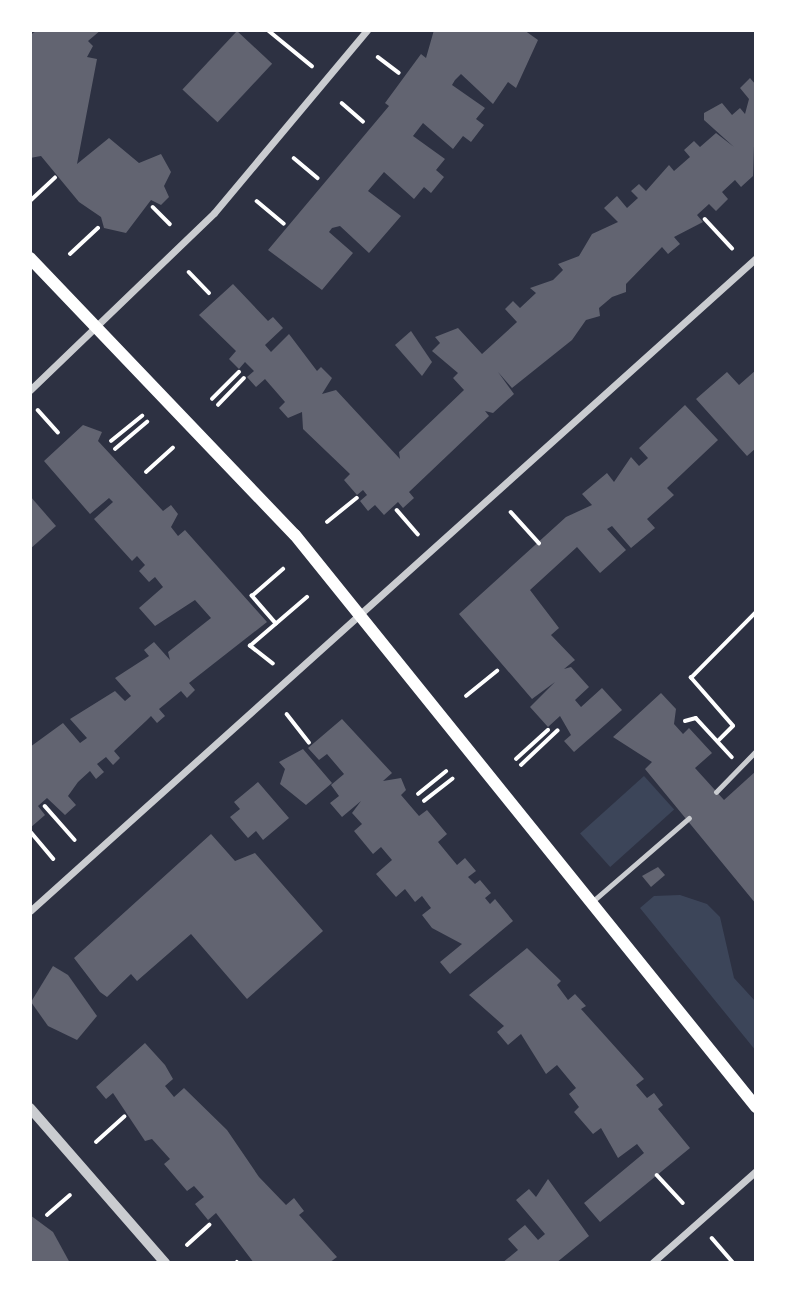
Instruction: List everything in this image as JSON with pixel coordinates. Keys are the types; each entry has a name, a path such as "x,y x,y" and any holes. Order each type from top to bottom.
{"main road":[{"path":"30,258 265,502 362,617 756,1107"}],"street":[{"path":"30,390 214,213 367,30"},
{"path":"30,911 362,617 756,258"},
{"path":"30,1108 165,1263"},
{"path":"652,1263 756,1171"}],"lane":[{"path":"716,792 756,751"},
{"path":"591,902 689,818"}],"path":[{"path":"268,30 312,66"},
{"path":"378,57 399,73"},
{"path":"342,103 363,121"},
{"path":"294,158 317,178"},
{"path":"30,201 55,178"},
{"path":"257,201 284,224"},
{"path":"153,207 170,224"},
{"path":"705,219 732,248"},
{"path":"70,254 99,228"},
{"path":"188,272 209,293"},
{"path":"212,398 239,372"},
{"path":"218,405 244,378"},
{"path":"38,410 58,432"},
{"path":"111,441 142,416"},
{"path":"115,449 147,422"},
{"path":"146,472 173,448"},
{"path":"327,522 357,498"},
{"path":"397,510 418,534"},
{"path":"511,512 539,543"},
{"path":"276,624 252,596 283,569"},
{"path":"273,664 250,646 307,597"},
{"path":"718,741 733,726 691,678 756,612"},
{"path":"466,696 497,671"},
{"path":"287,714 309,742"},
{"path":"685,721 696,718 742,768"},
{"path":"516,759 548,730"},
{"path":"521,765 557,731"},
{"path":"418,794 446,772"},
{"path":"424,801 452,779"},
{"path":"45,806 75,840"},
{"path":"31,832 54,859"},
{"path":"96,1142 124,1116"},
{"path":"657,1175 683,1203"},
{"path":"47,1215 70,1195"},
{"path":"187,1245 209,1225"},
{"path":"712,1238 734,1263"}],"shaded area":[{"path":"644,776 674,809 610,867 580,834"},
{"path":"680,895 707,904 720,917 734,978 756,1002 756,1051 640,908 654,896"}],"building":[{"path":"38,30 101,30 88,41 93,46 87,57 97,59 77,164 109,138 139,163 161,154 171,172 164,186 169,197 161,205 151,200 126,233 104,228 101,217 79,202 41,156 30,158 30,35"},
{"path":"434,30 524,30 538,40 516,88 508,82 493,104 461,74 455,80 452,85 485,108 476,119 484,125 471,142 463,136 453,149 423,123 413,136 445,159 436,170 444,177 431,193 424,187 414,199 384,172 368,191 401,216 369,253 340,226 332,228 329,232 353,253 322,290 268,250 389,106 385,103 421,54 426,58"},
{"path":"237,31 272,64 218,122 182,90"},
{"path":"750,78 756,85 753,176 741,187 735,180 722,192 728,199 716,211 709,204 697,215 703,222 674,237 680,244 668,254 662,247 626,284 626,292 612,297 599,308 600,316 586,320 572,340 512,388 498,372 514,394 493,413 485,411 489,416 409,492 414,498 403,508 398,502 384,515 375,505 368,511 360,501 367,495 363,490 357,495 344,480 350,474 303,429 302,412 288,418 279,408 285,402 265,379 256,387 247,377 254,371 245,362 239,369 229,359 236,351 199,315 233,284 268,321 273,317 283,328 265,345 271,352 289,334 317,371 321,367 332,378 322,394 336,390 400,459 399,452 464,390 453,378 458,373 432,351 440,343 435,337 458,328 482,354 517,322 505,309 513,301 520,308 536,293 530,288 553,280 563,270 558,264 579,256 592,234 618,222 604,208 617,196 627,208 638,198 631,191 639,184 646,191 669,165 674,171 690,157 684,150 694,141 700,147 716,133 734,147 704,120 704,113 722,103 732,115 740,108 745,114 749,99 740,88"},
{"path":"411,331 432,362 422,376 395,345"},
{"path":"756,370 756,448 747,456 696,399 727,372 739,385"},
{"path":"685,405 718,440 667,488 674,495 647,519 655,528 631,548 612,526 607,529 626,550 600,573 577,547 530,590 559,628 551,635 575,660 564,669 571,667 589,687 575,700 581,707 602,688 622,710 574,752 564,741 571,735 560,716 548,727 530,707 555,682 532,699 459,614 566,517 592,505 582,494 607,473 614,482 631,457 639,466 648,458 639,448"},
{"path":"83,425 102,432 98,441 163,511 171,505 178,514 171,527 178,536 185,530 267,622 189,683 195,690 187,698 181,691 159,709 165,716 157,723 151,716 114,751 120,758 113,765 106,757 97,764 104,772 96,779 90,771 78,782 68,796 76,805 65,815 47,798 38,806 45,815 30,828 30,747 63,723 80,743 87,738 70,719 115,691 125,701 131,696 115,678 149,656 144,650 154,642 170,660 168,652 211,618 195,600 155,626 139,608 163,587 155,577 149,582 139,571 145,565 137,556 132,561 94,519 113,502 109,498 90,514 44,461"},
{"path":"30,496 56,526 30,549"},
{"path":"661,693 676,709 674,724 683,734 689,728 712,753 695,768 724,800 756,771 756,904 645,769 652,762 613,737"},
{"path":"342,719 392,773 383,781 401,778 406,790 401,795 419,816 427,810 447,834 438,842 457,865 465,858 476,871 468,877 475,884 480,880 491,893 485,898 490,904 495,899 513,921 450,974 440,962 462,944 432,928 422,915 431,908 422,896 415,902 405,889 396,897 376,874 392,860 381,847 373,854 354,831 362,824 352,813 361,801 342,817 330,803 339,796 331,785 344,774 327,754 319,760 308,748"},
{"path":"303,749 332,783 306,805 280,784 285,769 279,762"},
{"path":"258,782 289,818 263,840 256,831 248,838 230,817 240,809 234,802"},
{"path":"211,834 235,861 255,853 323,931 247,999 191,934 137,981 131,974 107,997 100,992 74,958"},
{"path":"658,867 665,875 651,887 642,876"},
{"path":"527,948 561,981 557,985 568,1000 575,994 586,1006 581,1009 644,1079 636,1085 647,1098 654,1093 663,1105 658,1109 690,1148 600,1222 584,1203 644,1153 637,1144 618,1158 601,1128 593,1134 574,1112 579,1107 569,1094 576,1088 557,1065 546,1074 521,1034 508,1045 497,1032 504,1026 469,995"},
{"path":"53,966 68,975 97,1016 77,1040 48,1026 31,1002"},
{"path":"145,1043 165,1065 173,1079 165,1086 174,1097 184,1088 227,1130 259,1177 286,1205 294,1198 304,1211 299,1215 337,1257 329,1263 254,1263 216,1213 208,1220 195,1204 204,1197 194,1186 187,1191 164,1164 170,1159 152,1139 145,1141 113,1093 106,1099 96,1087"},
{"path":"548,1179 589,1236 556,1263 502,1263 518,1250 508,1239 525,1225 538,1240 545,1234 516,1200 529,1189 536,1197"},
{"path":"30,1215 53,1232 70,1263 30,1263"}]}
